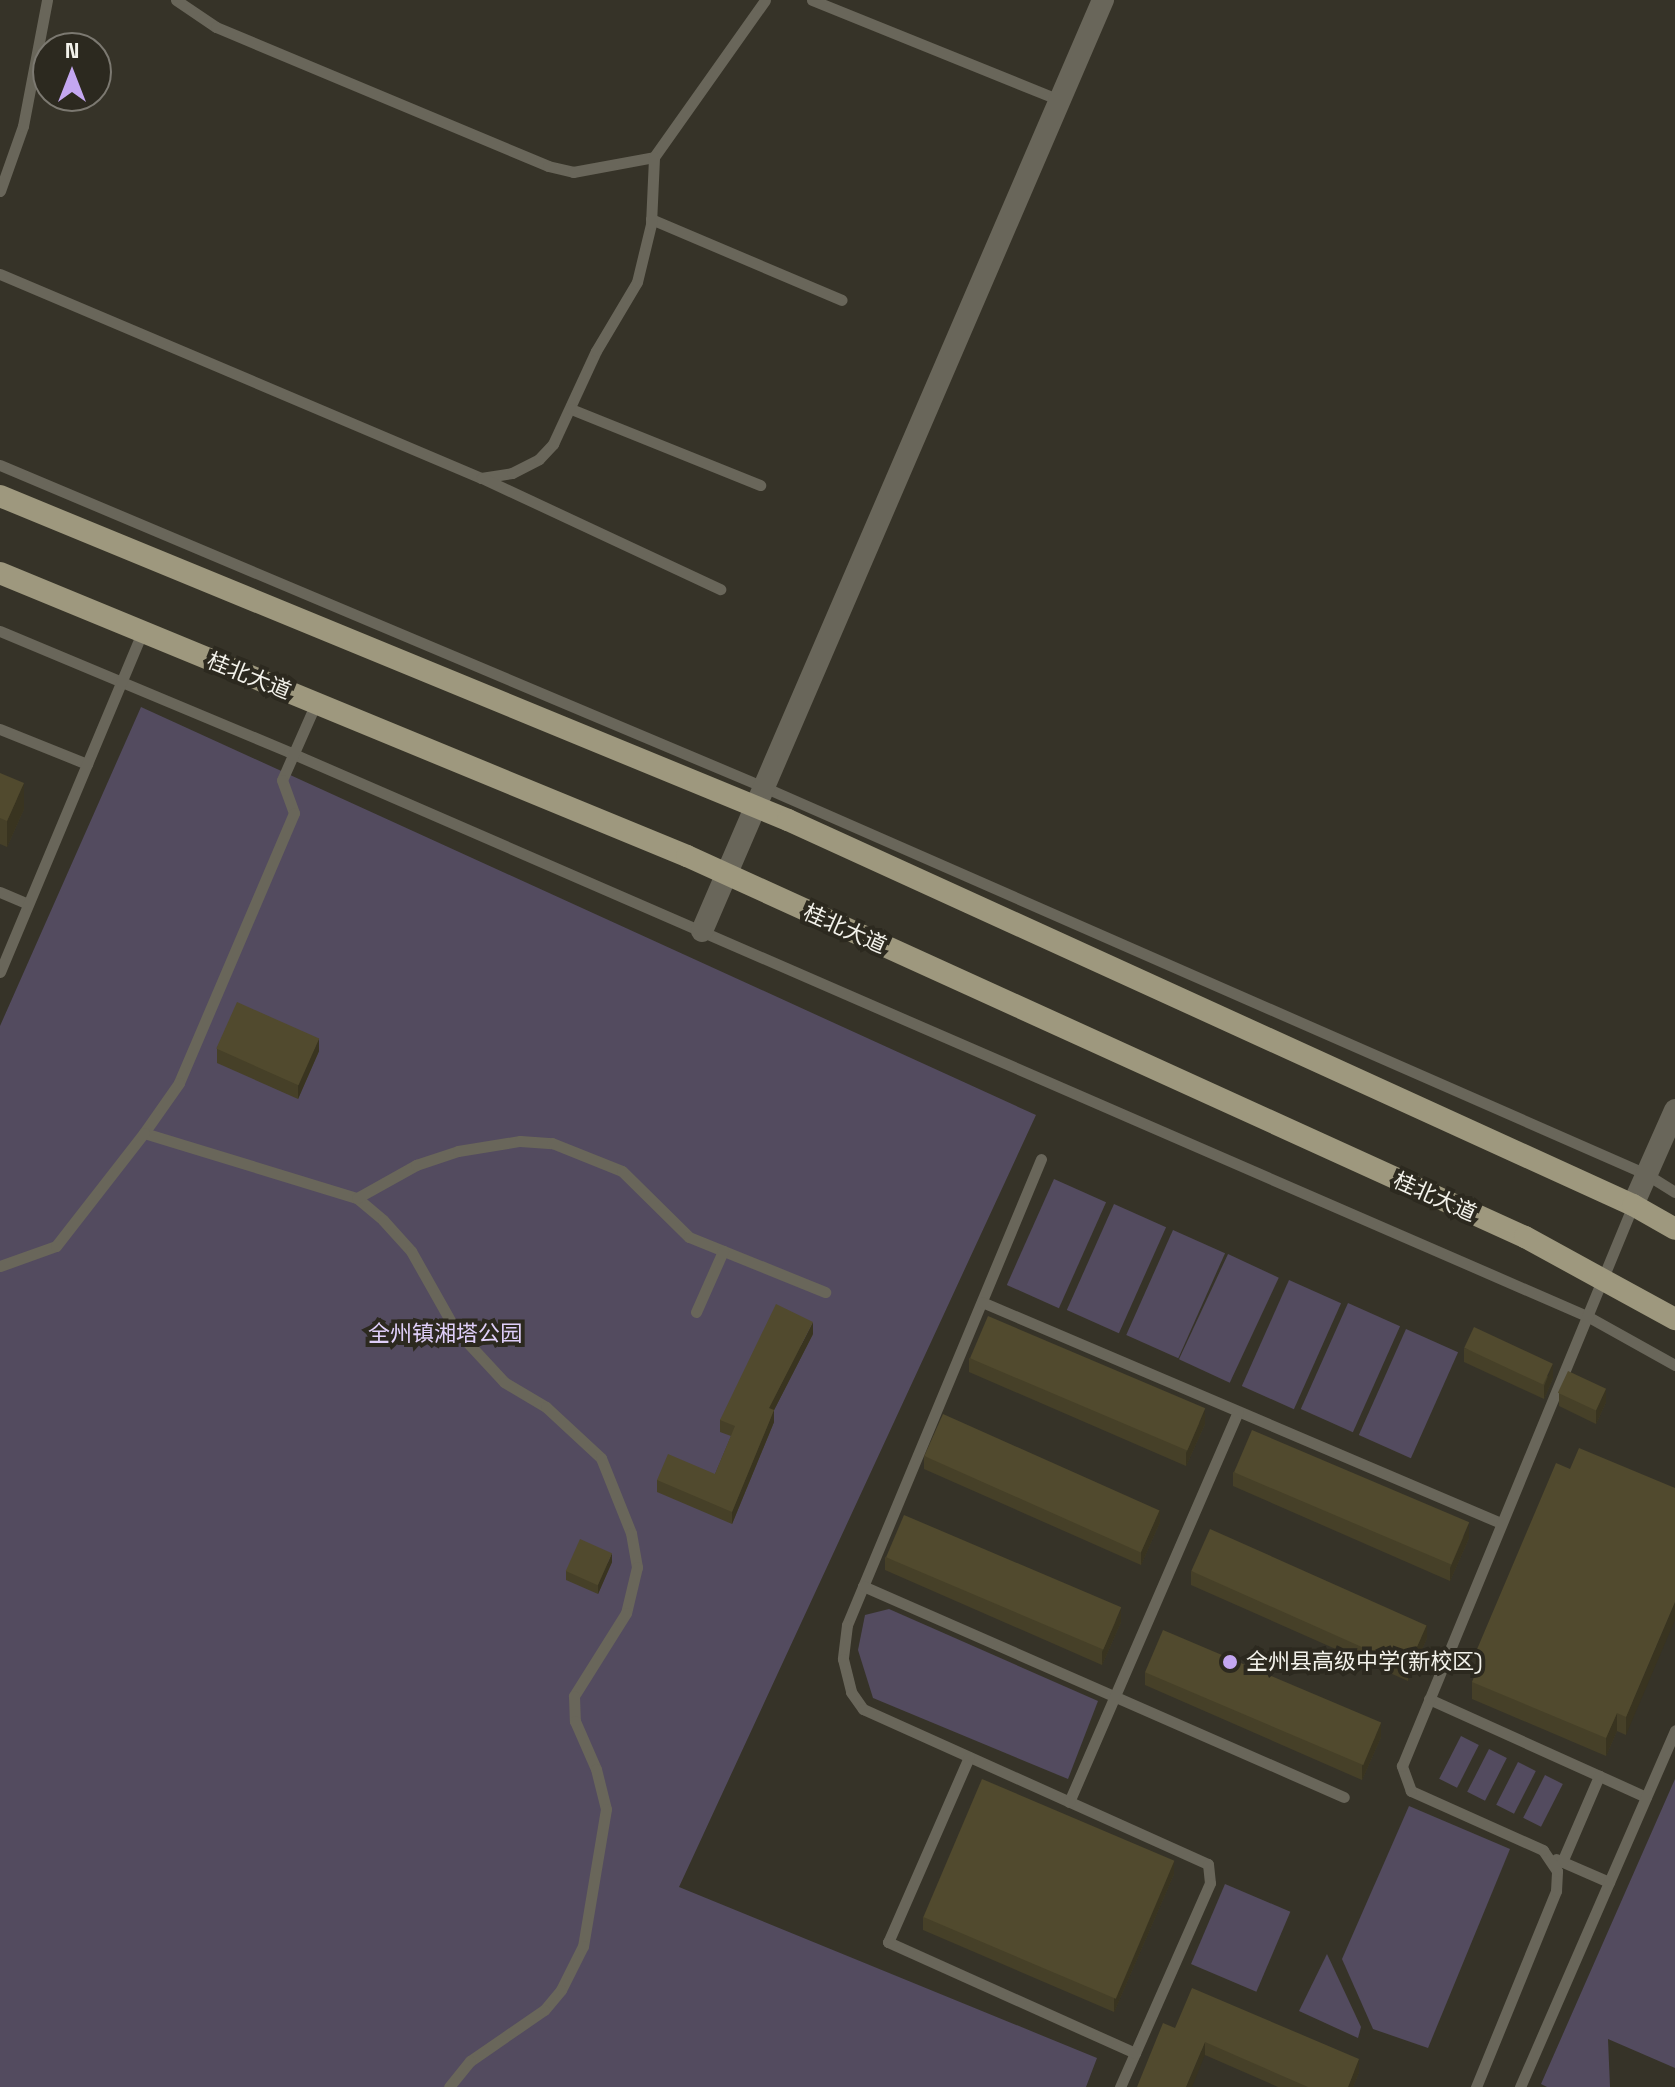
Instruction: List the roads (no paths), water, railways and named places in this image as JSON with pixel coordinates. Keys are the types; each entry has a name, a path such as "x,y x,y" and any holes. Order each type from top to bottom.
{"main road":[{"path":"0,496 761,798 1633,1205 1675,1229"},
{"name":"桂北大道","path":"0,573 727,875 1525,1237 1675,1319"}],"street":[{"path":"702,931 1103,0"},
{"path":"1633,1205 1675,1110"}],"lane":[{"path":"0,191 23,126 47,0"},
{"path":"176,0 216,27 560,170 599,171 654,157"},
{"path":"481,478 512,473 539,459 571,409 596,351 637,282 651,219 654,157 765,0"},
{"path":"812,0 1060,100"},
{"path":"651,219 842,300"},
{"path":"0,274 481,478 720,589"},
{"path":"571,409 760,485"},
{"path":"0,465 761,798 1646,1174 1675,1192"},
{"path":"0,631 120,684 293,754 1587,1316 1675,1365"},
{"path":"0,972 142,632"},
{"path":"0,1266 56,1246 179,1083 294,813 282,780 316,703"},
{"path":"0,729 87,764"},
{"path":"0,892 28,904"},
{"path":"144,1133 357,1198 411,1251 455,1329 504,1382 546,1407 601,1458 631,1533 637,1567 636,1588 626,1613 574,1696 575,1721 596,1769 606,1809 583,1946 561,1990 544,2010 470,2061 449,2087"},
{"path":"357,1198 416,1165 458,1151 520,1141 552,1143 622,1171 689,1237 825,1292"},
{"path":"1041,1159 842,1638 846,1678 858,1704 1208,1864 1210,1872 1120,2087"},
{"path":"1609,1882 1407,1786 1402,1766 1633,1205"},
{"path":"696,1312 723,1251"},
{"path":"982,1302 1501,1523"},
{"path":"1069,1802 1238,1412"},
{"path":"863,1586 1344,1797"},
{"path":"1429,1699 1646,1797"},
{"path":"1520,2087 1675,1730"},
{"path":"969,1757 888,1942 1135,2053"},
{"path":"1476,2087 1556,1891 1557,1859 1599,1776"}],"place":[{"name":"全州县高级中学(新校区)","path":"1230,1662"}],"park label":[{"name":"全州镇湘塔公园","path":"445,1334"}]}
